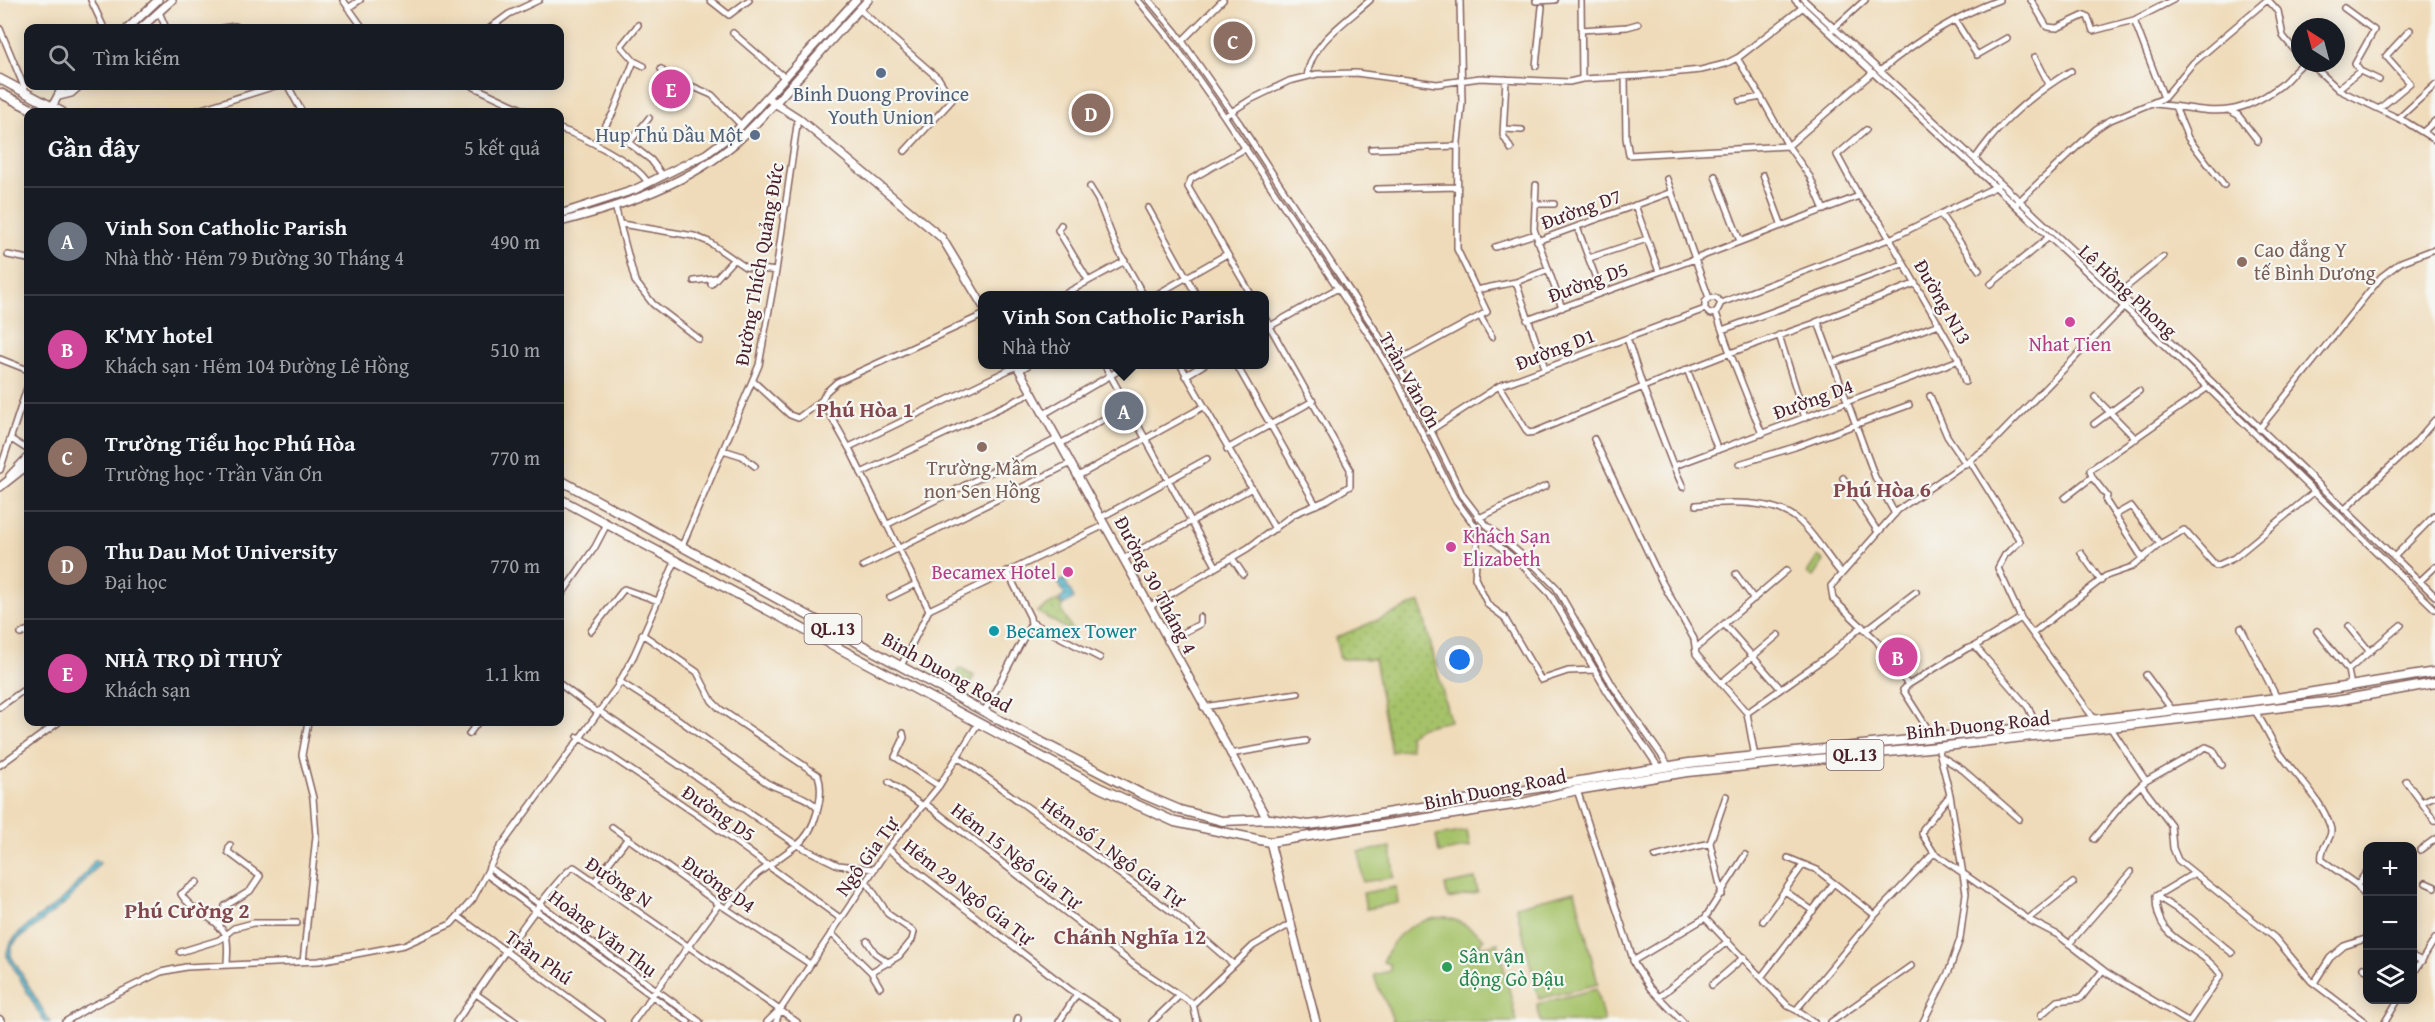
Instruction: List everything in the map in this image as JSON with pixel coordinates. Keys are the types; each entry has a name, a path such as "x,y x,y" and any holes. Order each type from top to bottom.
{"highway":[{"path":"0,79 47,108"},
{"path":"0,93 29,108"},
{"path":"0,98 24,111"},
{"name":"Binh Duong Road","path":"564,482 984,712 1142,794 1180,810 1222,821 1267,819"},
{"name":"Binh Duong Road","path":"564,501 1100,788 1175,822 1271,841 1519,804 1577,790 1686,772 1938,747 2335,701 2435,683"},
{"path":"675,562 682,546"},
{"name":"Binh Duong Road","path":"1277,819 1308,825 1326,823 1669,766 2173,711 2277,698 2435,672"},
{"path":"979,722 984,712"},
{"path":"1933,737 1938,747"},
{"path":"1267,819 1260,830 1271,841 1283,829 1277,819"},
{"name":"QL.13","path":"1267,819 1277,819"}],"main road":[{"path":"132,24 158,0"},
{"path":"146,24 172,0"},
{"path":"564,213 599,203 663,177 706,154 741,125 856,0"},
{"path":"564,221 615,206 709,162 740,138 868,0"},
{"path":"51,108 61,90"},
{"path":"59,96 74,90"},
{"path":"766,96 798,118 942,238 978,298"},
{"name":"Đường 30 Tháng 4","path":"1019,369 1203,707 1267,819"},
{"path":"9,478 24,461"},
{"path":"0,486 24,468"},
{"path":"1271,841 1316,1022"}],"street":[{"path":"91,0 102,24"},
{"path":"343,0 360,24"},
{"path":"348,8 360,0"},
{"path":"495,24 509,14 539,0"},
{"path":"710,0 729,15 749,0"},
{"path":"844,0 850,6"},
{"name":"Trần Văn Ơn","path":"1138,0 1173,43 1246,148 1388,366 1455,499 1478,528 1542,584 1560,608 1595,670 1659,768"},
{"name":"Trần Văn Ơn","path":"1149,0 1182,41 1231,112 1395,362 1460,491 1479,518 1556,587 1601,667 1669,766"},
{"path":"1182,41 1223,0"},
{"path":"1307,76 1309,60 1318,48 1370,0"},
{"path":"1395,362 1487,312 1457,249 1458,146 1462,103 1459,79 1460,0"},
{"path":"1536,1 1556,0"},
{"path":"1581,0 1582,79"},
{"name":"Lê Hồng Phong","path":"1795,0 1880,71 1975,159 1998,185"},
{"name":"Lê Hồng Phong","path":"1804,0 1872,72 2119,293 2127,305 2207,388 2435,609"},
{"path":"1832,30 1865,0"},
{"path":"1880,71 1915,44 1955,20 1997,0"},
{"path":"2031,0 2047,27 2057,28 2085,15 2093,31 2134,20 2173,0"},
{"path":"2154,0 2157,9"},
{"path":"2017,203 2103,124 2163,98 2193,63 2267,0 2278,11 2283,36 2291,46"},
{"path":"1536,66 1542,7"},
{"path":"1224,116 1269,90 1307,76 1356,73 1437,84 1459,79 1569,82 1582,79 1701,70 1737,58 1803,8"},
{"path":"2344,8 2374,30 2355,64 2360,71 2379,80"},
{"path":"860,9 939,79 952,100 905,151"},
{"path":"159,12 164,24"},
{"path":"1955,20 1977,55 2007,38"},
{"path":"2134,20 2163,98"},
{"path":"1581,30 1627,27 1638,24"},
{"path":"638,26 621,46 634,61 644,66"},
{"path":"0,29 24,87"},
{"path":"2379,109 2410,83 2386,56 2410,30"},
{"path":"733,33 784,77"},
{"path":"2035,57 2049,84"},
{"path":"1737,58 1788,146 1810,177 1824,210"},
{"path":"595,142 613,113 634,61"},
{"path":"661,69 666,75 712,95 741,125"},
{"path":"1975,159 2002,124 2049,84 2071,71"},
{"path":"2338,89 2360,71"},
{"path":"1624,77 1626,138 1629,154 1788,146 1872,72"},
{"path":"2152,104 2176,109 2229,111 2262,98 2293,72"},
{"path":"2320,72 2338,89 2399,118 2435,139"},
{"path":"1506,79 1504,129 1505,143 1511,149"},
{"path":"2399,118 2435,85"},
{"path":"25,90 27,94"},
{"path":"205,108 262,90"},
{"path":"290,90 300,108"},
{"path":"481,90 519,108"},
{"path":"1740,101 1761,97"},
{"path":"2176,109 2187,138 2224,185"},
{"path":"2229,111 2238,116 2258,141"},
{"path":"649,118 629,143 651,160 663,177"},
{"name":"Đường Thích Quảng Đức","path":"682,546 753,381 768,325 798,118"},
{"path":"2423,132 2435,121"},
{"path":"1504,129 1522,130"},
{"name":"Đường N13","path":"1866,129 1837,155 1860,196 1890,239 1939,324 1959,360 1965,382"},
{"path":"564,130 595,142 639,170 648,183"},
{"path":"1371,149 1458,146"},
{"path":"1246,148 1189,182 1189,192 1249,291"},
{"path":"1763,175 1782,226"},
{"path":"1714,176 1740,241"},
{"path":"1667,179 1709,298"},
{"path":"1536,185 1535,234 1562,308"},
{"path":"1762,434 1716,313 1721,303 1890,239 1998,185"},
{"path":"1090,187 1141,291"},
{"path":"1377,189 1457,187"},
{"name":"Đường D7","path":"1537,241 1672,192"},
{"name":"Đường D5","path":"1527,321 1860,196"},
{"name":"Lê Hồng Phong","path":"2017,203 2049,237 2127,305 2435,597"},
{"path":"1536,204 1554,204"},
{"path":"1635,205 1659,272"},
{"path":"615,206 635,281 661,311 699,339"},
{"path":"1148,208 1194,291"},
{"path":"1941,215 1979,270"},
{"path":"621,224 694,236 709,242 745,267 776,271"},
{"path":"1061,225 1058,230 1088,280"},
{"path":"1577,227 1601,292"},
{"path":"1495,247 1535,234"},
{"path":"1991,284 2049,237"},
{"path":"1589,258 1647,239"},
{"path":"2259,429 2381,277 2402,262 2435,249"},
{"path":"1163,291 1227,254"},
{"path":"8,255 24,258"},
{"path":"2119,293 2163,257"},
{"path":"711,284 733,260"},
{"path":"1068,291 1125,261"},
{"path":"1722,330 1903,264"},
{"path":"1476,290 1516,282 1547,270"},
{"path":"694,280 715,278"},
{"path":"1516,282 1527,321 1545,368"},
{"path":"1498,387 1528,433 1687,369 1914,284"},
{"path":"1269,327 1338,288"},
{"path":"1716,313 1710,314 1705,309 1705,302 1709,298 1716,298 1721,303"},
{"path":"1908,686 1888,654 1833,599 1830,593 1833,580 1909,501 1968,463 2019,417 2127,305"},
{"name":"Đường D1","path":"1424,435 1498,387 1705,309"},
{"path":"1480,316 1492,337"},
{"path":"753,381 790,416 798,418 822,400 826,392 837,382 978,317"},
{"path":"1816,322 1875,477 1895,514"},
{"path":"1833,363 1939,324"},
{"path":"1149,607 1232,558 1294,514 1350,486 1352,477 1350,469 1313,400 1269,331"},
{"path":"1779,335 1805,418"},
{"path":"1627,338 1643,387 1683,487"},
{"path":"0,359 24,368"},
{"name":"Đường D4","path":"1676,465 1959,360"},
{"path":"849,447 1014,369"},
{"path":"1106,369 1216,566"},
{"path":"1044,414 1122,369"},
{"path":"1182,369 1275,529"},
{"path":"1185,376 1197,369"},
{"path":"1239,369 1316,505"},
{"path":"1687,369 1718,450"},
{"path":"2143,559 2106,500 2107,496 2092,477 2090,470 2207,388"},
{"path":"2094,424 2139,391"},
{"path":"861,473 1032,393"},
{"path":"1930,396 1947,436 1968,463 2020,541 2005,555 1998,568 2021,618 2095,720"},
{"path":"2095,397 2136,439"},
{"path":"0,470 24,398"},
{"path":"822,400 849,447 897,548 930,610"},
{"path":"1227,448 1313,400"},
{"path":"1738,464 1909,405"},
{"path":"886,525 1127,406"},
{"path":"1078,476 1203,407"},
{"path":"2344,510 2414,444 2435,420"},
{"path":"11,439 24,447"},
{"path":"1594,439 1662,582 1694,639 1696,654 1747,713 1755,757"},
{"path":"723,450 742,456 755,466"},
{"path":"1100,518 1207,459"},
{"path":"863,566 1071,463"},
{"path":"2065,498 2092,477"},
{"path":"1843,478 1878,532"},
{"path":"1479,518 1546,486"},
{"path":"1123,559 1252,488"},
{"path":"2033,633 2101,581 2143,559 2160,544 2184,530 2212,564 2223,565 2282,520 2314,492"},
{"path":"1696,505 1727,501 1784,511 1798,520 1840,572"},
{"path":"2115,515 2131,506 2160,544"},
{"path":"2394,557 2435,515"},
{"path":"564,591 595,547 607,524"},
{"path":"901,666 930,610 1105,525"},
{"path":"1478,528 1476,578 1488,605 1504,617 1541,680 1568,671 1595,670 1601,667"},
{"path":"2081,553 2101,581"},
{"path":"1232,558 1244,574"},
{"path":"65,1022 161,972 186,967 303,962 404,945 440,931 459,916 473,898 499,849 619,681 675,562"},
{"path":"2420,581 2435,567"},
{"path":"1696,648 1787,570"},
{"path":"1007,571 1031,622 1100,658"},
{"path":"1736,574 1754,599"},
{"path":"891,597 916,584"},
{"path":"591,631 624,589 658,601"},
{"path":"1747,713 1916,591"},
{"path":"1167,640 1200,624 1200,617"},
{"path":"1933,737 1903,690 1966,649 1975,646 2021,618"},
{"path":"984,712 1031,622"},
{"path":"1724,624 1780,688"},
{"path":"2349,626 2370,652"},
{"path":"2348,670 2401,626"},
{"path":"2241,628 2277,698"},
{"path":"2317,631 2348,670 2351,686"},
{"path":"642,634 697,672 712,701 720,709 816,772 820,781 812,831 797,845 768,865 726,908"},
{"path":"1721,683 1778,635"},
{"path":"1975,646 2028,707 2037,727"},
{"path":"2146,675 2173,711"},
{"path":"619,681 678,719 767,783 804,797 816,807"},
{"path":"564,687 797,845 838,865 874,869"},
{"path":"0,707 24,690"},
{"path":"1203,707 1298,693"},
{"path":"2254,710 2266,725 2277,750 2310,791 2330,825 2331,833 2322,853 2322,860 2357,885 2364,896"},
{"name":"Ngô Gia Tự","path":"767,1022 780,1010 888,849 939,786 979,722"},
{"path":"0,765 54,726"},
{"path":"303,962 316,836 313,798 302,755 307,726"},
{"path":"469,734 475,726"},
{"path":"2110,727 2146,781"},
{"path":"903,734 904,738 895,757 939,786"},
{"name":"Đường D5","path":"578,737 600,749 768,865 840,918"},
{"path":"1230,754 1306,741"},
{"path":"1923,1022 1949,971 1960,939 1966,892 1950,795 1938,747"},
{"path":"2094,839 2127,798 2146,781 2205,747 2213,750 2222,765"},
{"name":"Hẻm số 1 Ngô Gia Tự","path":"958,757 1175,914 1233,964"},
{"path":"1942,757 1963,770 2019,819"},
{"path":"2406,781 2435,821"},
{"name":"Hẻm 15 Ngô Gia Tự","path":"889,782 925,805 1040,894 1193,1004"},
{"path":"2141,785 2170,825 2173,848 2178,860 2275,938 2314,983 2365,1022"},
{"path":"1577,790 1633,961 1659,997 1683,1022"},
{"path":"1950,795 1923,829 1922,834 1934,853 2028,919 2069,944 2103,970 2189,1022 2221,975 2200,953 2168,934 2158,912 2156,896"},
{"path":"1722,894 1710,843 1726,796"},
{"path":"2421,802 2435,796"},
{"name":"Đường D4","path":"612,827 719,904 810,964"},
{"path":"595,881 628,838"},
{"path":"2420,850 2435,838"},
{"path":"1655,857 1710,843"},
{"path":"219,928 225,906 250,891 260,876 228,852 230,845"},
{"name":"Hẻm 29 Ngô Gia Tự","path":"888,849 1077,994 1119,1022"},
{"path":"1796,1010 1875,915 1934,853"},
{"path":"1633,961 1705,918 1745,855"},
{"path":"1788,858 1817,870 1875,915"},
{"path":"1763,921 1803,865"},
{"name":"Hoàng Văn Thụ","path":"489,867 686,1018 700,1022"},
{"name":"Đường N","path":"456,1022 540,905 570,868 577,868 687,948 797,1022"},
{"path":"2069,944 2131,872"},
{"name":"Hoàng Văn Thụ","path":"486,873 536,911 595,950"},
{"path":"2156,896 2193,874"},
{"path":"2357,885 2363,876"},
{"path":"866,881 888,914 914,932 912,940 889,963 876,967 871,972"},
{"path":"197,882 181,894 188,904 225,935 228,965"},
{"path":"2028,919 2073,883"},
{"path":"2426,883 2435,887"},
{"path":"1762,976 1833,884"},
{"path":"1785,891 1813,911"},
{"path":"2156,896 2189,918 2232,953"},
{"path":"633,1022 719,904"},
{"name":"Trần Phú","path":"459,916 602,1022"},
{"path":"1705,918 1788,1006 1814,1022"},
{"path":"180,952 206,945 234,928 253,923 297,923"},
{"path":"1197,1022 1193,1004 1233,964 1264,938 1292,923"},
{"path":"831,933 871,972 880,987"},
{"path":"2314,983 2330,958 2344,946 2363,939"},
{"path":"2417,968 2435,939"},
{"path":"867,941 875,953 889,963"},
{"path":"1659,997 1728,941"},
{"path":"1712,985 1744,957"},
{"path":"2417,958 2422,960"},
{"path":"1831,1022 1911,966"},
{"path":"2041,1015 2056,1001 2078,999 2084,996 2103,970"},
{"path":"476,994 516,1022"},
{"path":"1059,1022 1077,994"},
{"path":"1152,1022 1179,996"},
{"path":"2385,1022 2395,1004"},
{"name":"Ngô Gia Tự","path":"776,1022 780,1010"}],"green space":[{"path":"1818,556 1824,561 1813,577 1807,573"},
{"path":"1058,600 1063,608 1061,610 1074,633 1037,612"},
{"path":"1420,602 1450,721 1421,727 1409,735 1411,749 1391,752 1374,659 1340,659 1335,638"},
{"path":"959,668 974,676 968,688 953,680"},
{"path":"1467,831 1470,847 1439,853 1436,836"},
{"path":"1391,847 1394,877 1363,882 1359,852"},
{"path":"1475,879 1478,893 1448,899 1445,885"},
{"path":"1396,887 1398,903 1366,909 1363,893"},
{"path":"1575,891 1598,984 1539,999 1516,906"},
{"name":"Sân vận động Gò Đậu","path":"1446,917 1471,928 1480,935 1484,939 1479,944 1482,947 1498,943 1517,1022 1393,1022 1374,975 1390,971 1390,964 1383,962 1393,943 1407,929 1415,924"},
{"path":"1596,989 1604,1022 1541,1022 1537,1004"}],"water":[{"path":"1064,579 1074,598 1063,605 1060,599 1065,595 1058,582"},
{"path":"95,860 100,863 68,901 16,941 11,948 11,956 50,1022 44,1022 7,956 8,948 21,932 65,897"}],"place":[{"name":"Trường Tiểu học Phú Hòa","path":"1233,41"},
{"name":"Binh Duong Province Youth Union","path":"881,73"},
{"name":"NHÀ TRỌ DÌ THUỶ","path":"671,89"},
{"name":"Thu Dau Mot University","path":"1091,113"},
{"name":"Hup Thủ Dầu Một","path":"755,135"},
{"name":"Cao đẳng Y tế Bình Dương","path":"2242,262"},
{"name":"Nhat Tien","path":"2070,322"},
{"name":"Vinh Son Catholic Parish","path":"1124,411"},
{"name":"Trường Mầm non Sen Hồng","path":"982,447"},
{"name":"Khách Sạn Elizabeth","path":"1451,547"},
{"name":"Becamex Hotel","path":"1068,572"},
{"name":"Becamex Tower","path":"994,631"},
{"name":"K'MY hotel","path":"1898,657"},
{"name":"Sân vận động Gò Đậu","path":"1447,967"}],"district":[{"name":"Phú Hòa 1","path":"865,409"},
{"name":"Phú Hòa 6","path":"1882,489"},
{"name":"Phú Cường 2","path":"187,910"},
{"name":"Chánh Nghĩa 12","path":"1130,936"}]}
